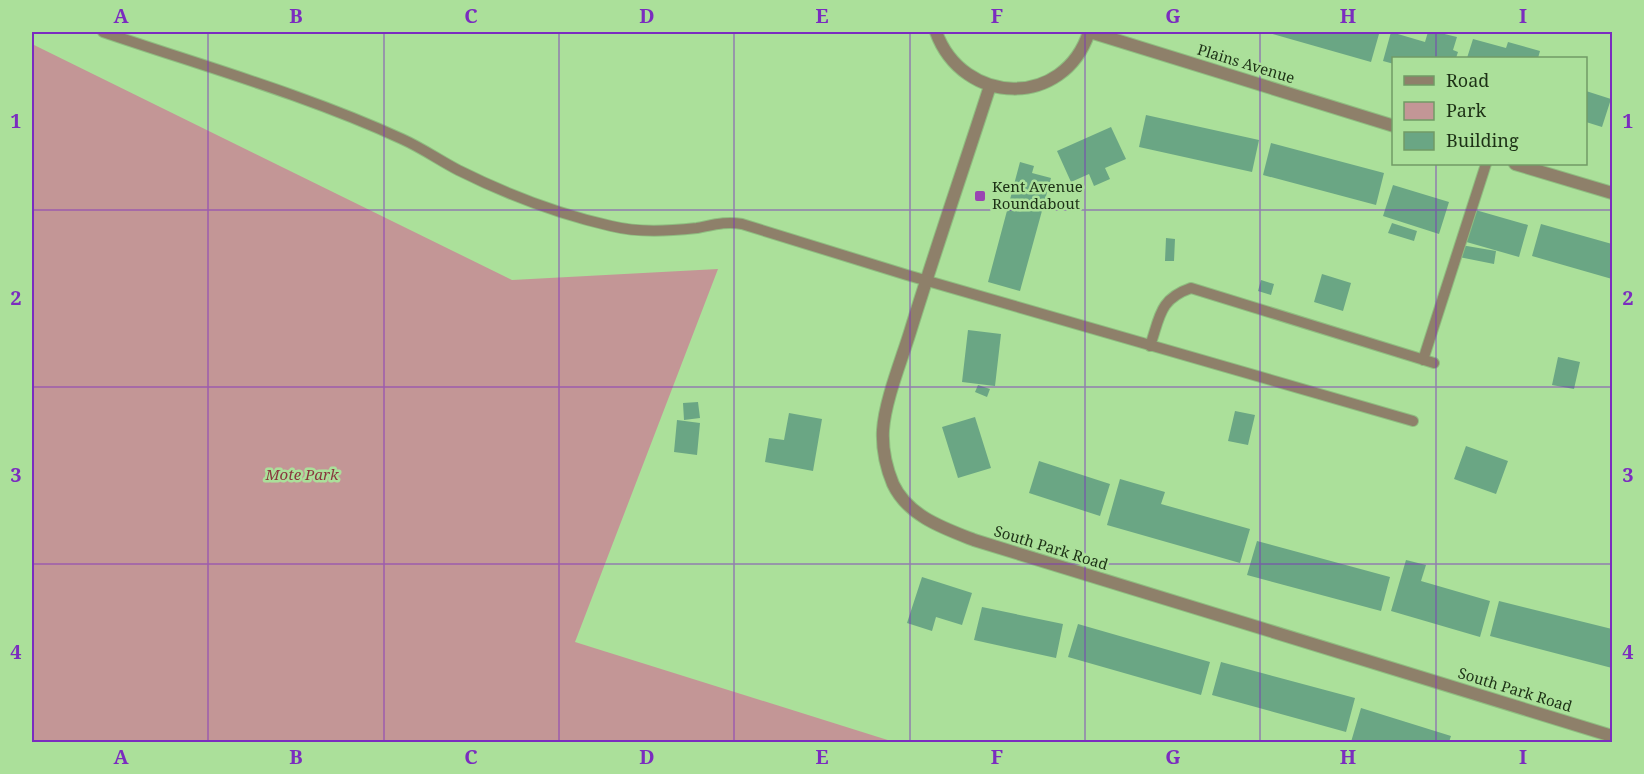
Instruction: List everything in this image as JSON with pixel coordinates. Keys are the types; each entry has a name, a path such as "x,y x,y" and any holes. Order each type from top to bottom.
{"street":[{"name":"Plains Avenue","path":"936,32 941,45 954,63 970,77 990,86 1021,89 1051,79 1064,70 1078,55 1090,32 1392,125"},
{"name":"South Park Road","path":"990,86 926,279 883,429 883,448 894,485 916,511 930,522 974,540 1612,736"},
{"path":"1518,165 1612,193"}],"lane":[{"path":"103,32 302,98 405,140 459,170 533,203 577,217 612,227 660,232 722,222 742,224 907,275 1413,421"},
{"path":"1423,360 1486,165"},
{"path":"1150,346 1162,308 1175,293 1191,288 1434,363"}],"green space":[{"name":"Mote Park","path":"32,44 512,280 718,269 575,642 894,742 32,742"}],"building":[{"path":"1266,32 1371,32 1379,34 1371,62"},
{"path":"1391,32 1425,42 1428,32 1457,37 1453,50 1458,52 1456,57 1392,57 1392,63 1383,61"},
{"path":"1473,39 1506,48 1508,42 1540,51 1538,57 1467,57"},
{"path":"1587,91 1611,99 1602,127 1587,122"},
{"path":"1146,115 1259,140 1252,172 1139,147"},
{"path":"1111,127 1126,159 1105,168 1110,179 1094,186 1089,174 1071,182 1057,151"},
{"path":"1271,143 1384,173 1376,205 1263,175"},
{"path":"1020,162 1034,166 1032,173 1051,178 1020,291 988,282"},
{"path":"1393,185 1449,202 1439,234 1383,216"},
{"path":"1472,209 1528,225 1519,257 1463,241"},
{"path":"1392,223 1417,231 1414,241 1388,233"},
{"path":"1541,224 1612,244 1612,279 1532,256"},
{"path":"1166,238 1175,239 1174,261 1165,261"},
{"path":"1461,245 1496,251 1494,264 1459,257"},
{"path":"1322,274 1351,283 1343,311 1314,302"},
{"path":"1261,280 1274,284 1271,295 1258,291"},
{"path":"968,330 1001,334 995,386 962,382"},
{"path":"1558,357 1580,362 1574,389 1552,385"},
{"path":"978,385 990,389 987,397 975,392"},
{"path":"698,402 700,418 684,420 683,403"},
{"path":"1235,411 1255,415 1248,445 1228,441"},
{"path":"789,413 822,419 813,471 765,462 769,438 784,440"},
{"path":"975,417 991,468 958,478 942,427"},
{"path":"677,420 700,423 697,455 674,452"},
{"path":"1466,446 1508,461 1496,494 1454,479"},
{"path":"1039,461 1110,484 1100,516 1029,493"},
{"path":"1120,479 1165,492 1161,504 1250,529 1240,563 1107,525"},
{"path":"1257,541 1390,577 1381,611 1247,575"},
{"path":"1406,560 1426,565 1421,581 1490,601 1480,637 1391,611"},
{"path":"922,577 972,593 962,625 936,617 932,631 907,623"},
{"path":"1499,601 1612,629 1612,668 1490,636"},
{"path":"982,607 1063,624 1056,658 974,640"},
{"path":"1078,624 1210,662 1201,695 1068,657"},
{"path":"1221,662 1355,698 1346,732 1212,695"},
{"path":"1361,708 1451,736 1449,742 1351,742"}],"place":[{"name":"Kent Avenue Roundabout","path":"980,196"}]}
